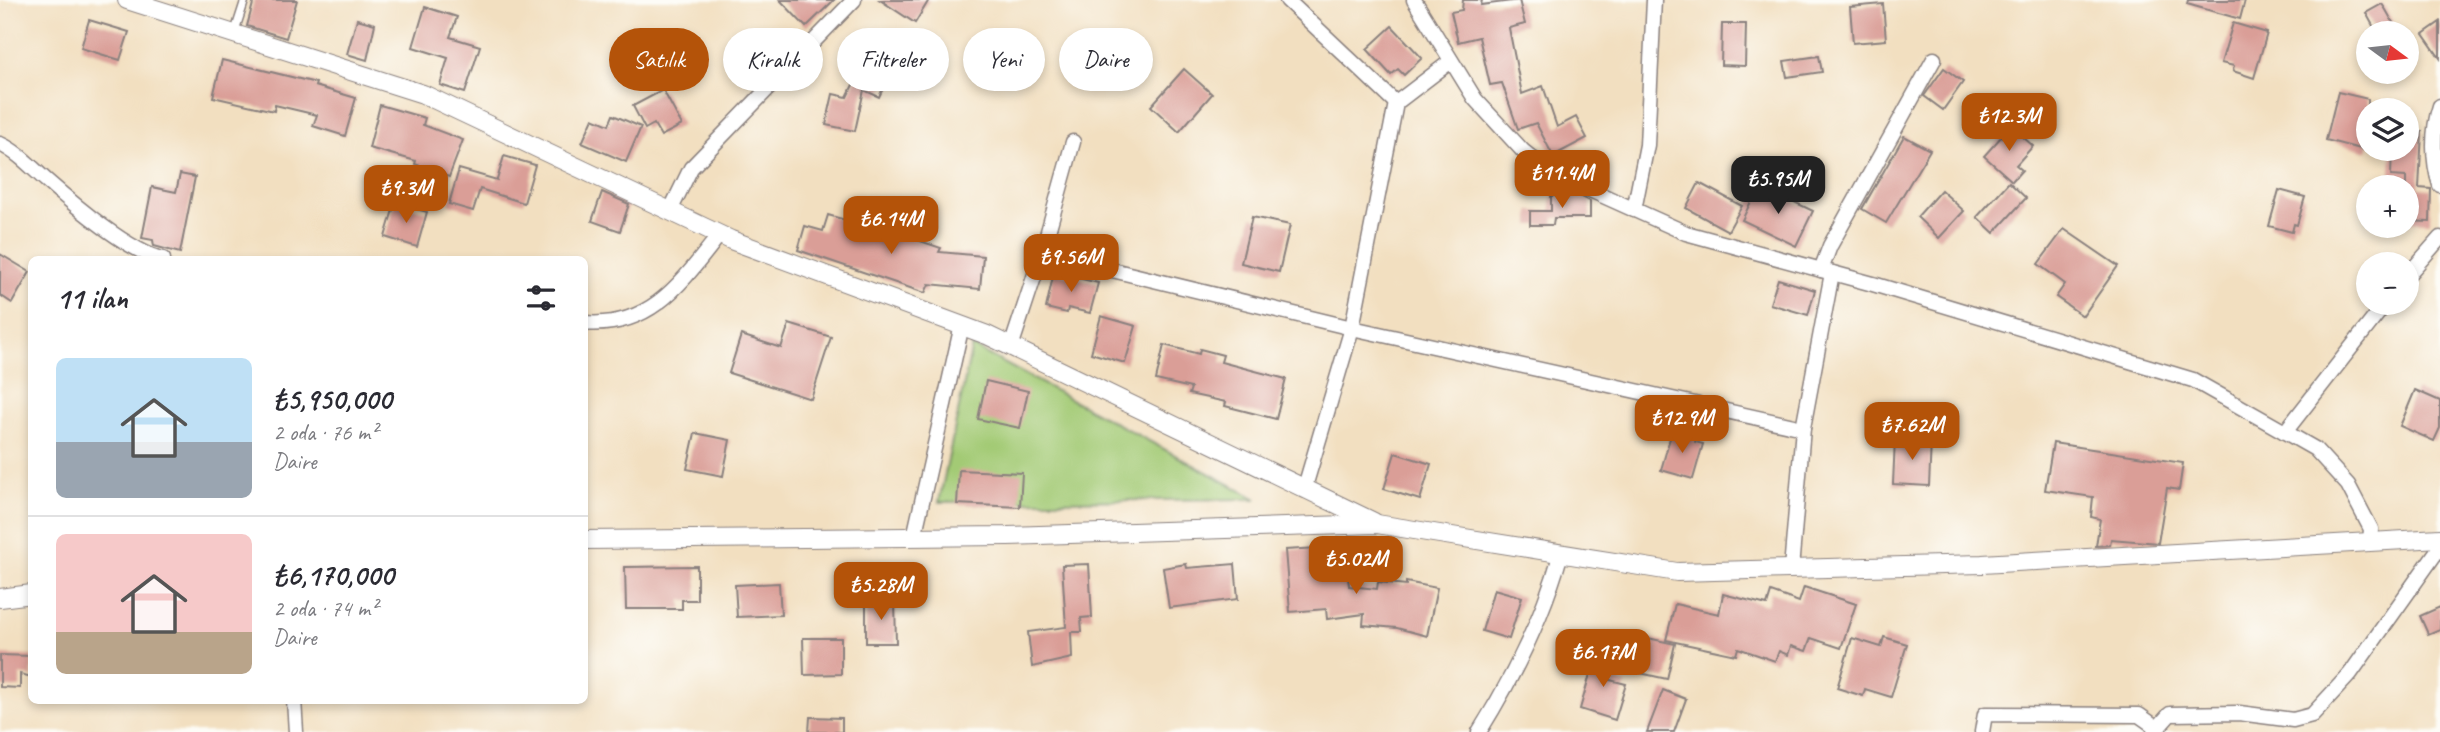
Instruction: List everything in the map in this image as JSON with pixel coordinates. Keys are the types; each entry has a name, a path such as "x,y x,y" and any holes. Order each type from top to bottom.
{"street":[{"path":"127,0 423,94 720,234 962,325 1012,347 1377,524"},
{"path":"670,211 691,168 854,0"},
{"path":"1287,0 1396,103"},
{"path":"1634,210 1647,145 1654,0"},
{"path":"1419,3 1475,99 1523,151 1548,170 1686,233 1826,271 2193,380 2315,449 2348,485 2371,529 2370,542"},
{"path":"1791,569 1803,428 1830,246 1934,59"},
{"path":"1304,490 1352,328 1396,103 1451,61"},
{"path":"2440,106 2435,122 2436,171 2440,185"},
{"path":"1012,347 1073,142"},
{"path":"0,144 11,149 59,192 150,256"},
{"path":"588,323 610,325 640,316 666,298 720,234"},
{"path":"2419,262 2440,238"},
{"path":"1042,253 1352,328 1803,428"},
{"path":"2285,432 2377,315"},
{"path":"914,537 962,325"},
{"path":"588,540 914,537 1377,524 1677,572 1982,564 2440,538"},
{"path":"1982,732 1984,714 2139,715 2155,730 2170,714 2239,713 2292,720 2312,715 2350,674 2440,547"},
{"path":"1479,732 1527,644 1553,581 1561,553"},
{"path":"0,598 28,594"},
{"path":"294,704 296,732"}],"lane":[{"path":"233,34 245,0"}],"green space":[{"path":"972,346 1257,499 939,502"}],"building":[{"path":"254,0 297,0 286,38 247,26"},
{"path":"780,0 834,0 806,27"},
{"path":"880,0 929,0 915,23"},
{"path":"1463,0 1482,0 1481,5 1519,0 1525,24 1509,28 1522,94 1543,86 1557,127 1576,117 1587,138 1553,156 1536,123 1518,129 1502,83 1490,85 1479,37 1458,42 1451,12 1462,10"},
{"path":"2188,0 2245,0 2240,19 2187,4"},
{"path":"1883,4 1886,40 1853,43 1850,7"},
{"path":"2382,4 2392,21 2370,21 2366,13"},
{"path":"425,7 457,17 450,37 480,46 465,93 440,85 448,58 413,47"},
{"path":"357,19 375,24 367,60 347,54"},
{"path":"89,20 129,32 120,60 81,48"},
{"path":"2440,22 2440,58 2423,34"},
{"path":"2233,23 2267,33 2254,78 2233,71 2234,66 2221,63"},
{"path":"1722,24 1746,24 1745,66 1721,65"},
{"path":"1392,26 1422,58 1404,75 1398,69 1391,75 1367,49"},
{"path":"1819,56 1822,72 1787,77 1784,61"},
{"path":"222,60 316,83 315,86 356,98 345,136 313,126 317,115 275,105 274,111 213,97"},
{"path":"1944,68 1963,82 1943,110 1924,96"},
{"path":"1184,69 1212,94 1179,132 1151,106"},
{"path":"664,91 682,125 661,136 654,124 645,129 633,106"},
{"path":"850,91 864,91 855,131 826,125 833,94 847,97"},
{"path":"866,91 882,91 879,97"},
{"path":"2338,92 2364,98 2356,98 2356,148 2326,140"},
{"path":"380,105 425,118 423,125 463,140 449,177 415,164 416,161 369,148"},
{"path":"613,115 641,127 626,162 582,143 593,118 609,125"},
{"path":"2011,126 2033,146 2016,165 2022,170 2012,181 1984,156"},
{"path":"2419,132 2422,132 2419,188 2419,175 2391,175 2392,161 2419,161"},
{"path":"1904,136 1930,150 1886,223 1862,209"},
{"path":"504,156 535,165 524,203 480,189 473,211 449,204 459,169 497,180"},
{"path":"180,174 195,177 180,253 154,246 153,240 142,238 152,187 176,192"},
{"path":"2009,182 2026,198 1994,233 1977,217"},
{"path":"1699,183 1742,206 1728,231 1686,208"},
{"path":"1759,185 1813,211 1796,246 1742,220"},
{"path":"2419,188 2431,189 2430,222 2419,222"},
{"path":"1941,190 1964,211 1939,238 1917,217"},
{"path":"2279,190 2305,197 2297,225 2294,224 2292,232 2269,226"},
{"path":"602,192 629,204 620,231 592,221"},
{"path":"1551,196 1580,196 1590,201 1590,218 1554,218 1553,225 1530,225 1530,211 1551,211"},
{"path":"395,203 427,212 417,247 385,237"},
{"path":"828,215 866,226 867,223 941,248 939,252 983,256 980,289 929,284 925,293 798,250 805,226 823,231"},
{"path":"1252,217 1290,225 1279,272 1241,263"},
{"path":"2064,229 2118,266 2083,316 2056,297 2065,284 2038,264"},
{"path":"0,254 28,271 28,275 12,303 0,295"},
{"path":"1054,272 1098,283 1090,313 1068,308 1067,313 1046,308"},
{"path":"1778,279 1815,290 1808,315 1770,304"},
{"path":"1101,316 1136,326 1125,363 1091,353"},
{"path":"789,324 831,337 811,399 729,373 741,335 781,348"},
{"path":"1164,345 1199,354 1200,349 1223,355 1221,362 1286,379 1276,419 1225,406 1226,402 1189,394 1191,388 1156,380"},
{"path":"986,381 1028,391 1020,428 978,419"},
{"path":"2415,390 2440,401 2440,428 2434,441 2400,426"},
{"path":"1672,431 1696,438 1695,442 1703,444 1693,479 1661,470"},
{"path":"695,433 730,440 723,476 687,469"},
{"path":"1895,439 1931,441 1929,486 1893,484"},
{"path":"2053,443 2183,463 2179,490 2167,488 2158,543 2111,539 2110,545 2096,546 2100,519 2091,517 2093,497 2045,490"},
{"path":"1395,453 1431,464 1420,500 1384,489"},
{"path":"959,470 1022,473 1020,507 957,504"},
{"path":"1318,548 1320,572 1347,569 1349,586 1377,589 1378,582 1406,585 1406,582 1437,588 1427,636 1397,628 1363,625 1364,614 1327,619 1326,609 1290,612 1285,550"},
{"path":"1089,564 1092,617 1081,618 1082,632 1071,632 1072,658 1032,667 1028,632 1066,627 1062,565"},
{"path":"1186,564 1187,568 1235,564 1238,599 1169,608 1163,568"},
{"path":"697,566 697,600 682,600 682,609 626,609 625,567"},
{"path":"779,583 781,615 737,617 735,585"},
{"path":"1804,587 1856,604 1841,648 1811,638 1806,651 1791,646 1788,655 1779,651 1775,661 1738,648 1736,655 1666,640 1675,604 1719,614 1723,594 1767,605 1771,592 1799,602"},
{"path":"1494,589 1522,597 1509,639 1482,631"},
{"path":"866,601 895,601 896,643 866,643"},
{"path":"2440,607 2440,629 2428,634 2420,616"},
{"path":"1884,637 1907,644 1891,697 1865,689 1863,696 1837,688 1852,638 1881,647"},
{"path":"803,638 841,638 841,674 804,675"},
{"path":"1648,638 1675,644 1667,679 1640,673"},
{"path":"1597,650 1613,655 1606,679 1626,684 1615,720 1580,709"},
{"path":"0,655 28,656 28,676 20,674 20,688 0,687"},
{"path":"1663,690 1686,699 1674,732 1647,732"},
{"path":"810,717 842,718 842,732 809,732"}]}
